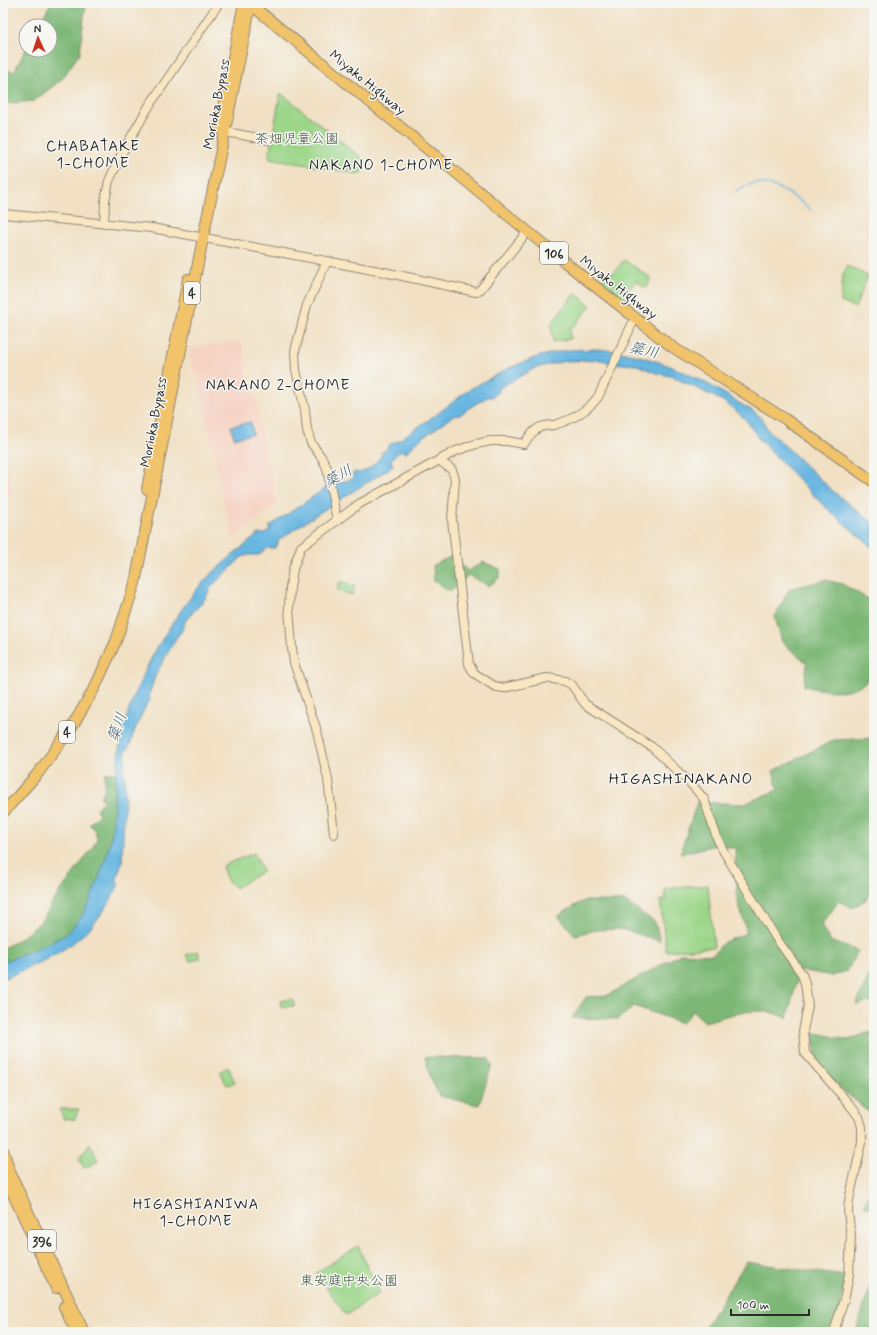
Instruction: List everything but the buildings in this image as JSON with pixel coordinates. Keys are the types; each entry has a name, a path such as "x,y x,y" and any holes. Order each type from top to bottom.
{"highway":[{"name":"Morioka Bypass","path":"3,802 34,767 72,714 89,686 110,640 128,581 181,314 226,132 249,3"},
{"name":"Morioka Bypass","path":"3,813 39,772 73,725 95,687 116,642 135,583 200,238 249,3"},
{"name":"Miyako Highway","path":"249,3 671,346 785,419 874,482"},
{"name":"396","path":"3,1150 10,1172 84,1332"},
{"name":"396","path":"3,1172 76,1332"}],"street":[{"path":"104,224 105,201 109,181 122,153 149,106 220,3"},
{"path":"226,132 269,140"},
{"path":"3,214 152,228 327,261 476,292 479,291 528,231"},
{"path":"327,261 307,305 295,351 296,370 305,410 307,430 312,444 325,464 337,521"},
{"path":"334,834 328,779 317,731 294,663 289,608 290,588 292,570 301,547 359,504 456,451 476,444 491,441 507,441 524,444 533,432 540,427 568,420 580,414 591,406 598,397 635,318"},
{"path":"439,460 452,470 455,479 452,520 469,664 474,673 494,686 503,688 547,678 565,681 572,686 585,704 652,747 665,758 704,799 717,838 724,852 776,938 802,974 805,983 808,1006 803,1031 805,1053 850,1105 859,1117 862,1127 862,1142 849,1200 848,1212 851,1236 849,1274 845,1296 834,1332"}],"shaded area":[{"path":"242,341 247,371 256,396 258,417 277,504 232,538 198,380 192,366 188,348"},
{"path":"3,437 5,464 14,495 3,497"}],"green space":[{"path":"51,3 87,3 80,53 62,79 34,101 3,104 3,68 14,72 21,58 58,58 58,18 43,18"},
{"name":"茶畑児童公園","path":"282,94 365,161 361,173 358,174 270,158 269,155 280,95"},
{"path":"624,260 651,278 646,288 636,281 622,298 601,281 609,271 613,274"},
{"path":"847,266 868,276 855,308 841,302 842,277"},
{"path":"575,293 591,306 573,327 570,327 570,339 553,342 551,323"},
{"path":"452,556 468,571 483,562 500,569 500,577 489,586 468,575 450,592 434,581 433,565"},
{"path":"826,580 842,584 874,602 874,674 858,686 842,691 824,690 804,686 807,663 782,642 775,617 789,589"},
{"path":"340,581 355,586 352,595 337,590"},
{"path":"874,738 874,891 870,891 867,899 852,908 839,901 821,925 830,941 858,951 847,971 832,976 800,970 787,1018 767,1011 740,1012 705,1022 693,1011 682,1023 634,1006 619,1019 572,1018 586,997 606,996 682,953 713,955 724,942 747,933 737,898 735,848 715,845 680,854 697,802 744,804 778,790 773,771 834,740"},
{"path":"105,773 118,773 113,824 110,843 102,872 90,902 74,927 58,940 3,962 3,948 18,940 38,924 93,847 97,839 95,830 89,824 99,814 96,809 104,800 100,797 104,792"},
{"path":"254,853 263,871 235,888 227,880 222,866"},
{"path":"708,885 714,947 666,951 660,900 666,900 665,889"},
{"path":"583,901 624,901 655,922 660,941 621,929 596,930 575,935 558,916"},
{"path":"198,951 200,959 190,961 186,955"},
{"path":"874,970 874,1004 867,1002 856,1005 871,971"},
{"path":"293,999 294,1006 281,1007 280,1001"},
{"path":"812,1032 848,1040 874,1032 874,1116 838,1086 817,1059"},
{"path":"425,1057 488,1058 492,1065 479,1105 439,1096 430,1076"},
{"path":"228,1066 235,1083 227,1085 220,1072"},
{"path":"60,1109 79,1109 74,1120 67,1118 64,1120"},
{"path":"90,1143 98,1161 84,1168 79,1158"},
{"path":"874,1182 874,1208 864,1206"},
{"name":"東安庭中央公園","path":"358,1246 380,1293 346,1315 316,1273"},
{"path":"746,1262 845,1276 837,1332 702,1332"},
{"path":"872,1265 874,1265 874,1332 856,1332 869,1289"}],"water":[{"path":"597,349 636,355 654,360 688,374 722,392 756,413 762,418 767,429 835,493 874,524 874,549 823,505 759,439 746,420 723,401 671,376 656,373 637,365 610,363 603,360 565,361 535,368 499,388 499,392 492,397 487,397 460,415 453,416 419,440 406,453 404,453 404,449 396,454 391,460 393,466 292,531 278,541 275,548 268,548 259,555 248,555 242,557 211,587 205,599 186,620 181,632 176,638 156,674 149,695 150,701 147,703 130,745 125,753 125,763 123,768 125,795 122,861 116,882 119,884 109,903 97,920 72,944 41,962 3,979 3,962 41,947 65,935 82,916 89,902 110,843 116,774 122,733 132,701 147,666 156,650 176,617 199,587 224,563 259,534 267,533 270,530 270,526 334,482 349,480 353,478 353,473 363,472 370,468 382,455 381,453 388,448 388,446 437,414 470,389 509,368 537,357 569,350"},
{"path":"251,422 253,434 234,438 231,426"}],"waterway":[{"path":"736,191 751,184 764,184 779,188 811,210"},
{"path":"868,235 874,239"}],"district":[{"name":"CHABATAKE 1-CHOME","path":"93,154"},
{"name":"NAKANO 1-CHOME","path":"381,165"},
{"name":"NAKANO 2-CHOME","path":"278,385"},
{"name":"HIGASHINAKANO","path":"681,778"},
{"name":"HIGASHIANIWA 1-CHOME","path":"196,1212"}],"water label":[{"name":"簗川","path":"644,350"},
{"name":"簗川","path":"338,476"},
{"name":"簗川","path":"117,727"}]}
